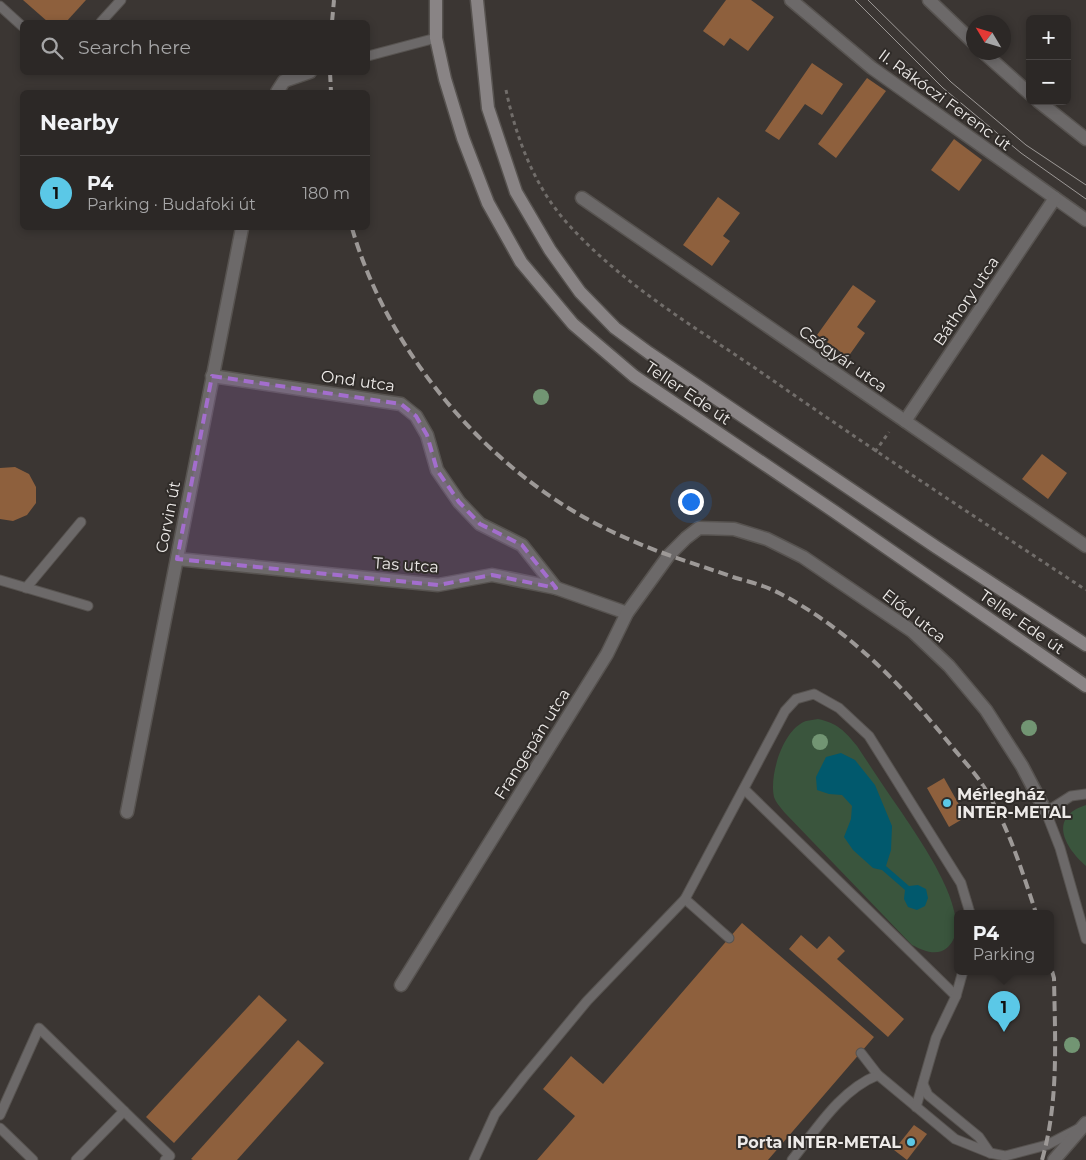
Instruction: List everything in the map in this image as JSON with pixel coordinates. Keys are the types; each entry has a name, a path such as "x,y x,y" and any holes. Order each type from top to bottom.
{"main road":[{"name":"Teller Ede út","path":"436,0 436,38 445,79 463,138 488,203 521,262 574,324 634,376 835,512 1086,686"},
{"name":"Teller Ede út","path":"477,0 488,108 516,192 550,250 580,292 615,328 649,353 928,542 1086,645"}],"street":[{"name":"II. Rákóczi Ferenc út","path":"791,0 872,68 1086,220"},
{"path":"929,0 966,35"},
{"path":"992,60 1026,90"},
{"path":"278,90 284,81 301,75"},
{"path":"1043,105 1086,140"},
{"name":"Csőgyár utca","path":"582,198 1086,546"},
{"name":"Báthory utca","path":"905,421 1055,198"},
{"name":"Corvin út","path":"127,812 242,230"},
{"name":"Ond utca","path":"212,376 401,404 416,416 427,434 437,470 458,502 480,524 522,545 556,588"},
{"name":"Frangepán utca","path":"401,985 607,654 628,613 669,555 699,528"},
{"name":"Előd utca","path":"699,528 734,529 768,539 803,557 912,631 949,666 986,710 1022,766 1046,812"},
{"name":"Tas utca","path":"177,559 438,585 492,575 556,588 628,613"},
{"path":"1054,1160 1084,1125"}],"lane":[{"path":"103,20 121,0"},
{"path":"0,6 20,24"},
{"path":"370,55 436,38"},
{"path":"26,588 81,522"},
{"path":"0,580 88,606"},
{"path":"474,1160 495,1114 524,1077 587,1001 685,900 784,711 796,699 814,694 839,708 869,736 961,883 969,910"},
{"path":"744,789 956,996"},
{"path":"1086,794 1071,796 1046,812 1060,848 1086,939"},
{"path":"685,900 729,938"},
{"path":"916,1107 936,1038 956,996 962,975"},
{"path":"0,1115 39,1028 170,1156 166,1160"},
{"path":"861,1053 878,1075 955,1139 1003,1158 1047,1145 1084,1125"},
{"path":"792,1160 840,1101 864,1081 878,1075"},
{"path":"923,1084 928,1095 979,1137 990,1153"},
{"path":"76,1160 124,1111"},
{"path":"0,1128 33,1160"}],"path":[{"path":"506,89 522,148 540,188 567,224 605,261 648,295 876,452 1086,590"}],"highlighted area":[{"path":"212,376 401,404 416,416 427,435 437,470 459,502 480,524 522,545 556,588 492,575 438,585 177,559"}],"green space":[{"path":"818,719 830,723 840,728 849,736 931,857 942,878 954,911 954,936 948,947 944,950 930,952 912,945 778,804 774,797 773,788 776,765 784,743 798,726 806,721"},
{"path":"1086,805 1086,866 1066,842 1064,825 1067,817 1074,810"}],"water":[{"path":"841,753 855,760 875,785 892,826 891,850 886,866 909,886 918,885 926,889 928,898 925,906 917,910 908,907 904,899 905,890 882,870 873,868 853,850 844,837 851,819 852,806 842,795 829,794 817,790 816,777 826,757"}],"building":[{"path":"23,0 86,0 68,20 46,20"},
{"path":"726,0 751,0 774,17 748,51 730,38 724,46 703,31"},
{"path":"812,63 843,84 822,115 805,104 779,140 765,131"},
{"path":"867,78 886,91 836,158 818,144"},
{"path":"954,139 982,160 959,191 931,170"},
{"path":"718,197 740,213 723,236 730,241 712,266 683,245"},
{"path":"853,285 876,301 857,327 865,333 848,357 817,335"},
{"path":"1042,454 1067,473 1048,499 1022,479"},
{"path":"15,467 29,474 36,487 36,503 27,515 13,521 0,519 0,468"},
{"name":"Mérlegház INTER-METAL","path":"944,778 966,817 949,827 927,788"},
{"path":"742,923 874,1037 768,1160 537,1160 575,1116 543,1089 571,1056 603,1084"},
{"path":"801,935 817,949 829,936 845,951 837,959 904,1019 888,1037 789,949"},
{"path":"259,995 287,1020 174,1143 146,1117"},
{"path":"298,1040 324,1063 237,1160 191,1159"},
{"name":"Porta INTER-METAL","path":"914,1125 927,1134 907,1160 894,1150"}],"tram line":[{"path":"855,0 943,88 1021,153 1086,199"},
{"path":"868,0 951,82 1026,145 1086,185"}],"railway":[{"path":"332,20 334,0"},
{"path":"330,75 331,90"},
{"path":"353,230 369,277 393,325 422,370 456,412 494,451 535,485 579,515 639,544 769,588 804,607 850,640 892,679 931,721 984,787 1007,832 1035,910"},
{"path":"1042,1160 1054,1093 1055,1024 1053,975"}],"place":[{"name":"Mérlegház INTER-METAL","path":"947,803"},
{"name":"P4","path":"1004,1032"},
{"name":"Porta INTER-METAL","path":"911,1142"}]}
